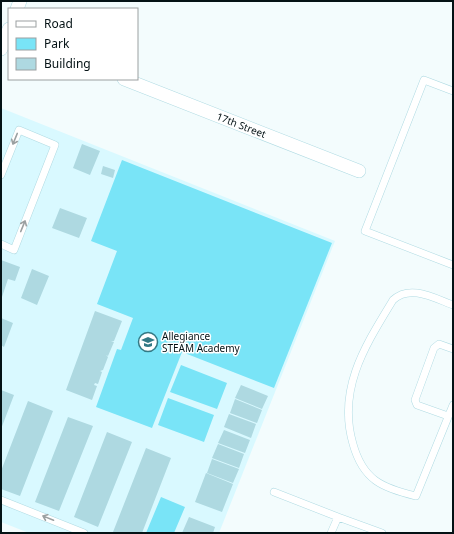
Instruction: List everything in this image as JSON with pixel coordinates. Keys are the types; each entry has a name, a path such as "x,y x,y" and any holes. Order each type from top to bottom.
{"street":[{"name":"17th Street","path":"127,80 359,171"}],"lane":[{"path":"453,91 424,80 365,231 453,265"},
{"path":"1,175 4,157 19,130 55,145 14,250 1,244"},
{"path":"453,305 415,292 398,295 376,327 362,354 351,385 348,403 348,428 358,460 375,482 398,492 416,496 453,405"},
{"path":"448,416 417,405 415,400 434,348 439,344 453,349"},
{"path":"274,492 382,533"},
{"path":"1,500 84,533"},
{"path":"331,533 338,517"}],"shaded area":[{"name":"Allegiance STEAM Academy","path":"1,108 335,241 219,533 29,533 1,522"}],"green space":[{"path":"122,160 332,243 274,388 182,352 152,428 96,407 117,349 121,350 133,318 97,304 117,251 91,241"},
{"path":"181,365 227,383 217,409 170,392"},
{"path":"168,398 214,415 204,442 158,425"},
{"path":"161,497 185,507 174,533 146,533"}],"building":[{"path":"82,144 100,151 90,175 73,168"},
{"path":"103,166 115,170 113,178 101,174"},
{"path":"60,208 87,218 79,238 52,228"},
{"path":"1,260 20,267 15,281 8,279 1,300"},
{"path":"32,269 49,276 37,305 21,298"},
{"path":"95,311 122,321 114,341 111,341 114,342 108,356 106,355 108,357 103,370 100,371 102,372 98,384 95,383 94,385 97,386 92,400 66,390"},
{"path":"1,318 13,323 4,347 1,345"},
{"path":"241,385 268,396 262,409 235,398"},
{"path":"1,390 14,395 1,429"},
{"path":"235,399 262,410 257,423 230,413"},
{"path":"28,401 53,411 20,496 1,489 1,471"},
{"path":"229,414 256,424 251,438 224,427"},
{"path":"68,417 93,426 59,511 35,502"},
{"path":"224,430 250,440 245,453 218,443"},
{"path":"107,432 132,442 98,527 74,517"},
{"path":"218,444 244,454 239,468 212,458"},
{"path":"146,448 171,458 142,533 114,533 113,532"},
{"path":"212,459 239,469 233,483 207,473"},
{"path":"206,473 233,484 222,512 195,502"},
{"path":"189,517 215,527 213,533 182,533"}],"place":[{"name":"Allegiance STEAM Academy","path":"148,342"}]}
